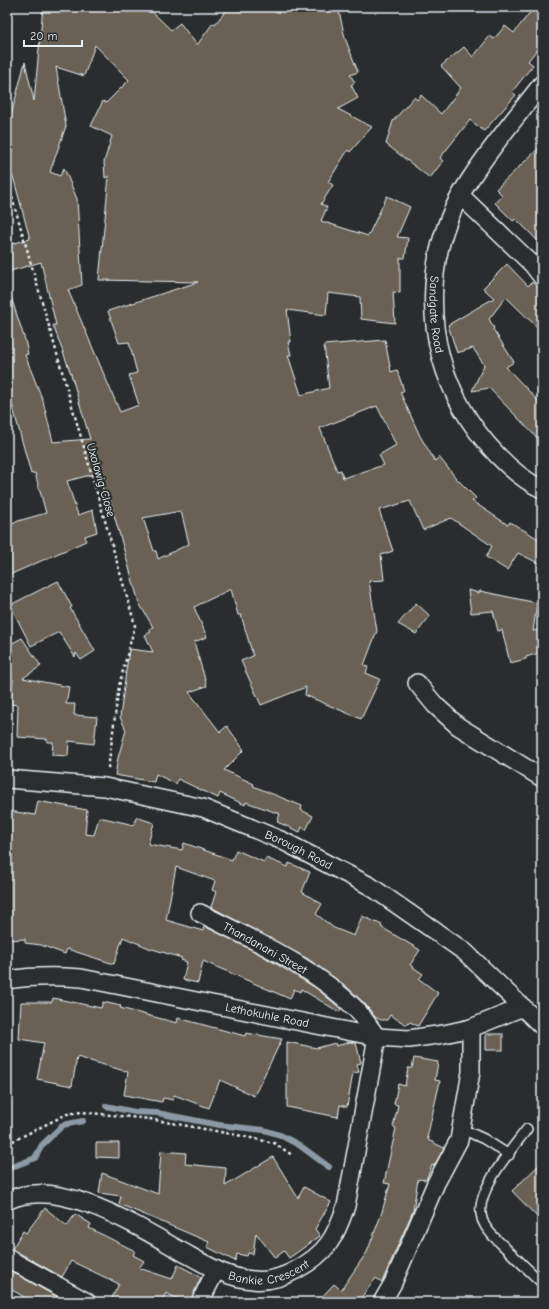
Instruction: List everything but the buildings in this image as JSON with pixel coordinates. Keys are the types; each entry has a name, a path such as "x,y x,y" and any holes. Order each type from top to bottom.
{"street":[{"name":"Sandgate Road","path":"542,86 468,181 446,226 439,250 434,279 433,310 439,350 446,376 474,429 512,467 542,489"},
{"path":"461,196 532,264 542,276"},
{"path":"417,683 435,705 458,726 542,778"},
{"name":"Borough Road","path":"7,779 105,787 203,808 283,841 370,886 465,952 523,1007 540,1019"},
{"name":"Thandanani Street","path":"200,914 298,963 358,1012 377,1037"},
{"name":"Lethokuhle Road","path":"7,980 27,977 55,976 81,978 377,1037 410,1039 471,1028 523,1007"},
{"path":"382,1302 393,1283 418,1223 459,1140 471,1072 471,1028"},
{"name":"Bankie Crescent","path":"7,1201 31,1194 50,1193 66,1196 100,1209 149,1233 216,1270 233,1276 253,1280 271,1279 287,1275 311,1262 326,1248 337,1232 346,1206 377,1037"},
{"path":"7,1258 87,1302"},
{"path":"200,1302 216,1270"}],"lane":[{"path":"527,1128 492,1178 484,1194 480,1213 482,1221 493,1236 542,1283"},
{"path":"462,1129 484,1139 508,1155"}],"path":[{"name":"Uxolowig Close","path":"7,180 135,626 120,686 105,787"},
{"path":"7,1144 67,1114 81,1112 150,1119 274,1142 292,1155"}],"waterway":[{"path":"106,1106 135,1112 157,1113 219,1125 264,1130 280,1135 299,1145 329,1167"},
{"path":"7,1169 35,1158 42,1145 63,1125 83,1121"}]}
